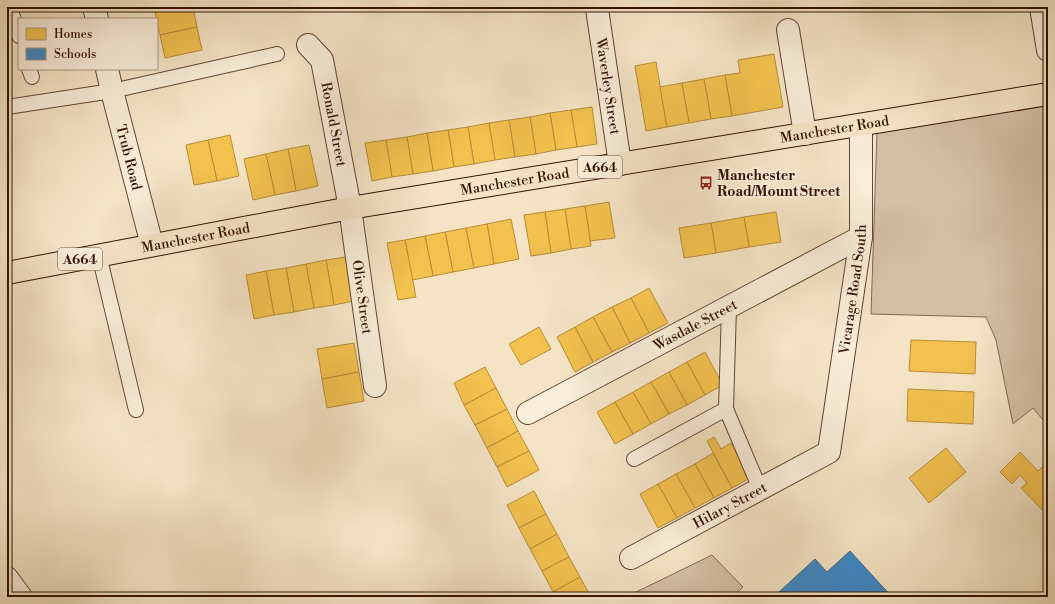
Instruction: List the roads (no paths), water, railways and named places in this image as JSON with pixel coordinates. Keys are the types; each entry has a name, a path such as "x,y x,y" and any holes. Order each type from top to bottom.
{"main road":[{"name":"Manchester Road","path":"7,273 350,208 1048,94"}],"street":[{"path":"94,7 97,18"},
{"path":"1041,7 1048,50"},
{"name":"Waverley Street","path":"597,9 620,164"},
{"path":"788,30 805,134"},
{"name":"Ronald Street","path":"308,45 322,60 350,208"},
{"name":"Trub Road","path":"107,70 152,245"},
{"name":"Vicarage Road South","path":"829,452 861,237 861,125"},
{"name":"Olive Street","path":"350,208 375,386"},
{"name":"Wasdale Street","path":"528,413 861,237"},
{"name":"Hilary Street","path":"631,558 829,452"},
{"path":"7,578 21,597"}],"lane":[{"path":"10,7 18,33"},
{"path":"7,107 112,91 277,54"},
{"path":"99,255 136,410"},
{"path":"729,307 726,409 760,489"},
{"path":"634,459 726,409"}],"place":[{"name":"Manchester Road/Mount Street","path":"706,183"}]}
